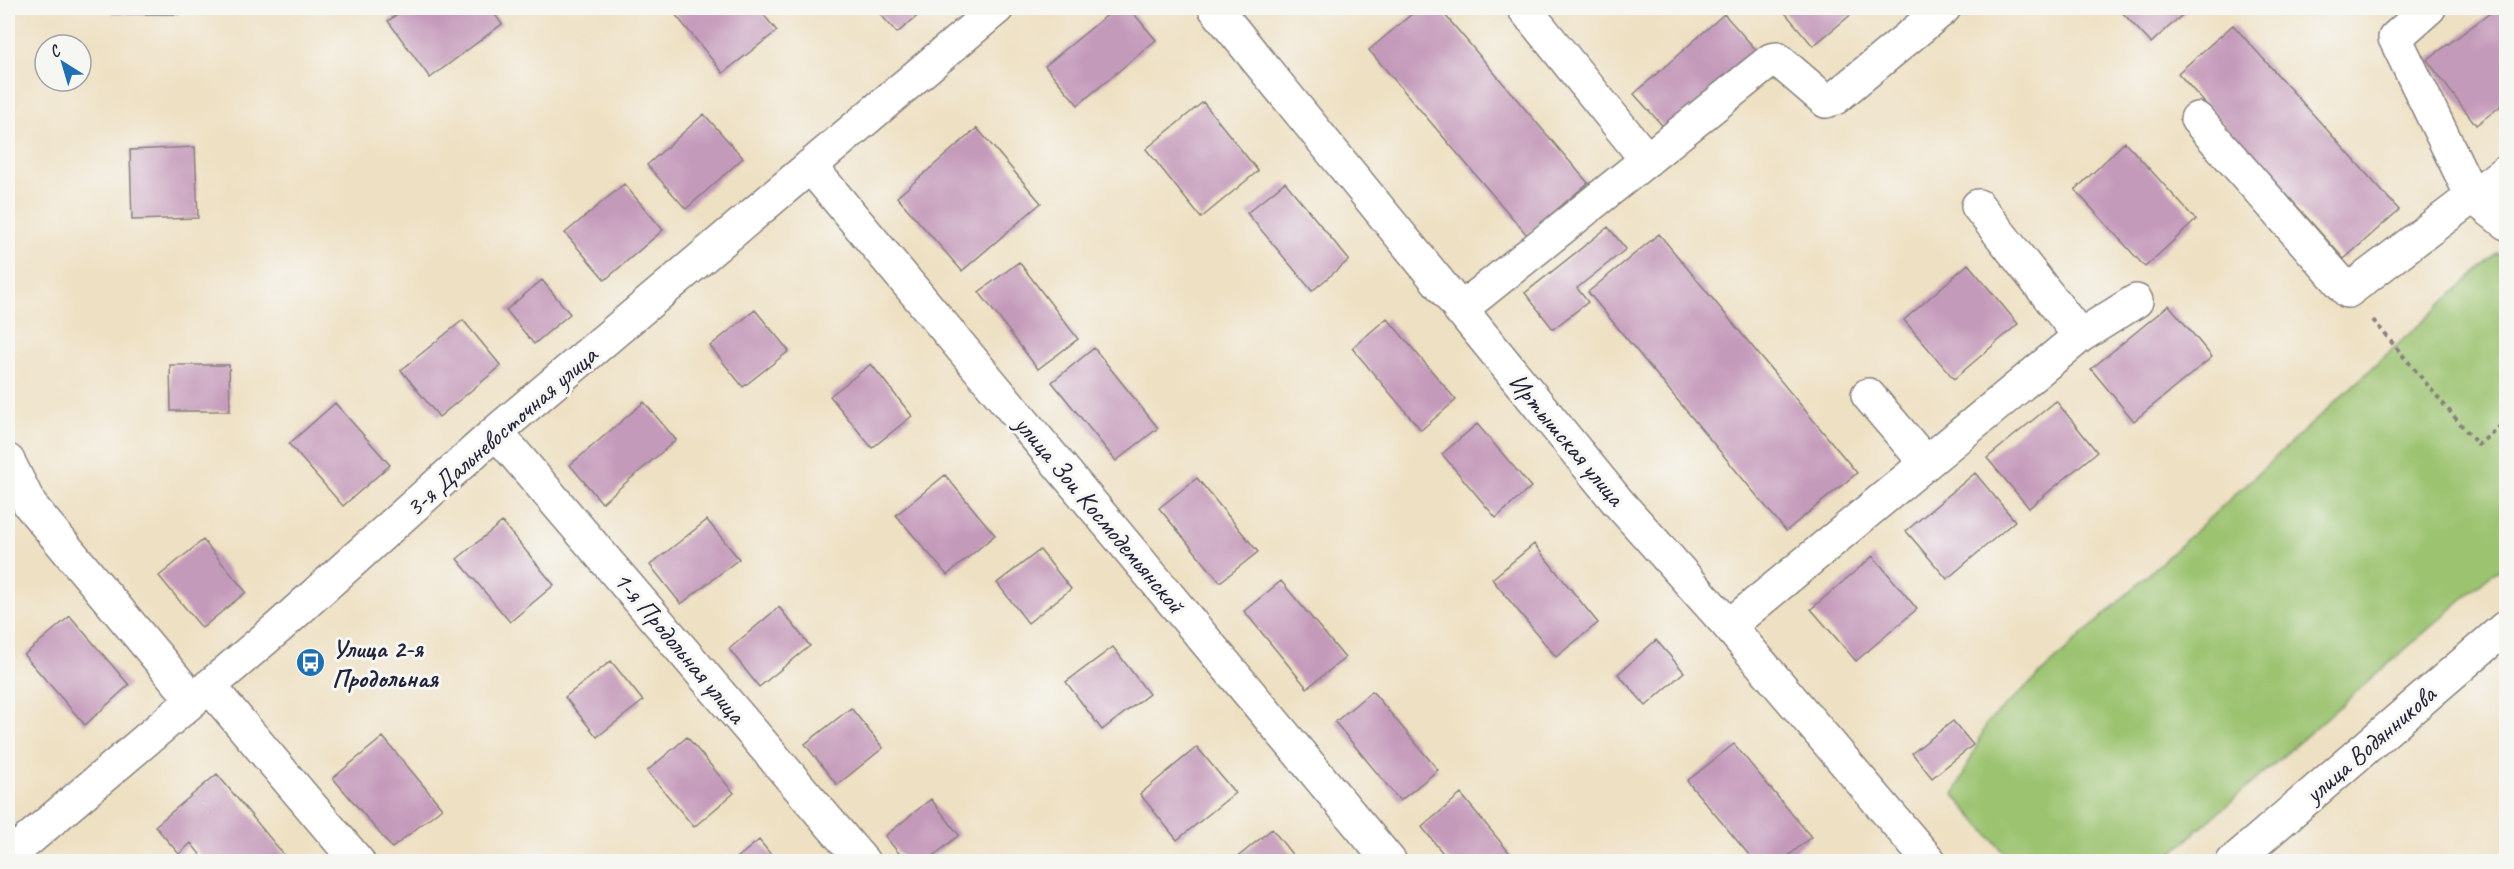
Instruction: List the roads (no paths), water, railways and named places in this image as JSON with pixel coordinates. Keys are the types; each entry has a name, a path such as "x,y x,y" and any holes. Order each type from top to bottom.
{"street":[{"name":"3-я Дальневосточная улица","path":"8,857 288,619 496,432 997,8"},
{"name":"Иртышская улица","path":"1215,8 1617,501 1729,626 1930,861"},
{"path":"1524,8 1647,160"},
{"path":"1460,310 1771,60 1777,59 1826,101 1835,98 1944,8"},
{"path":"2429,8 2395,38 2472,196 2506,224"},
{"path":"2197,119 2348,291 2506,171"},
{"name":"улица Зои Космодемьянской","path":"810,166 1390,861"},
{"path":"1978,206 2080,336"},
{"path":"1729,626 2080,336 2136,301"},
{"path":"1868,395 1926,464"},
{"name":"1-я Продольная улица","path":"496,432 863,861"},
{"path":"8,461 30,505 358,861"},
{"name":"улица Водянникова","path":"2233,861 2506,627"}],"place":[{"name":"Улица 2-я Продольная","path":"311,663"}]}
